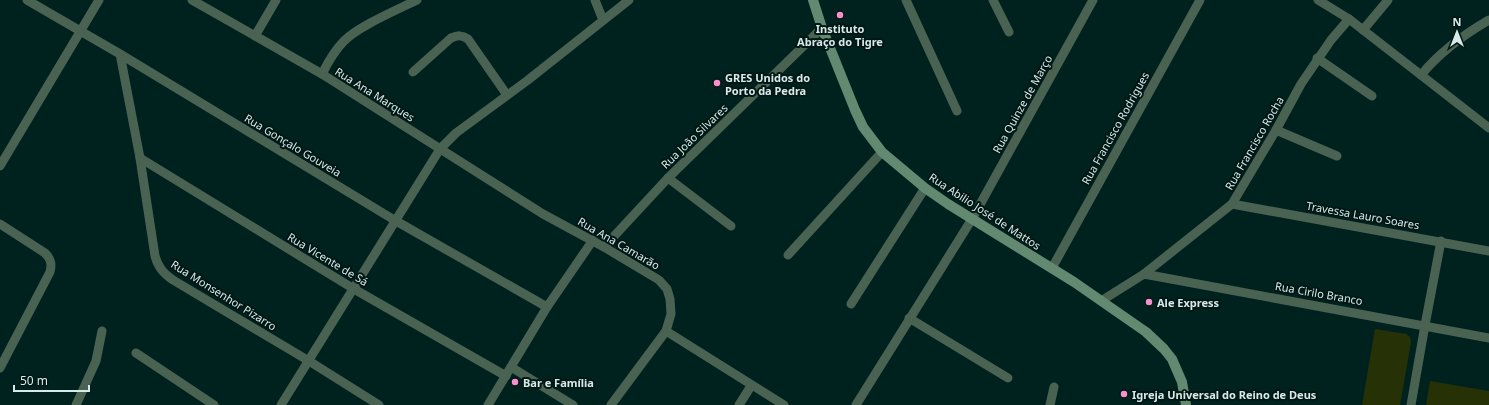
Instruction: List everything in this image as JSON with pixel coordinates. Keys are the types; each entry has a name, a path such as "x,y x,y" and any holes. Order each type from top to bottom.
{"main road":[{"name":"Rua Abilio José de Mattos","path":"813,0 822,28 855,110 863,127 882,152 926,188 972,219 1118,311 1146,332 1164,349 1177,368 1182,382 1186,405"}],"street":[{"name":"Rua Gonçalo Gouveia","path":"27,0 90,38 120,54 396,221 547,307"},
{"path":"0,166 99,0"},
{"name":"Rua Ana Marques","path":"192,0 322,74 543,214"},
{"path":"255,36 276,0"},
{"path":"322,74 334,52 345,40 359,30 417,0"},
{"path":"595,0 603,20"},
{"path":"280,405 354,289 440,149 456,133 629,0"},
{"path":"906,0 958,111"},
{"path":"993,0 1009,32"},
{"name":"Rua Quinze de Março","path":"856,405 972,219 1093,0"},
{"name":"Rua Francisco Rodrigues","path":"1052,268 1200,0"},
{"path":"1318,0 1349,19 1489,128"},
{"path":"1363,30 1388,0"},
{"name":"Rua Francisco Rocha","path":"1101,301 1144,274 1232,204 1317,58 1349,19"},
{"path":"1421,75 1434,60 1453,43 1474,28 1489,20"},
{"name":"Rua João Silvares","path":"604,247 668,178 822,28"},
{"path":"413,72 451,38 463,36 468,39 507,95"},
{"name":"Rua Monsenhor Pizarro","path":"120,54 140,158 155,256 158,266 173,280 309,361 379,405"},
{"path":"1317,58 1372,96"},
{"path":"1276,130 1337,156"},
{"path":"788,255 882,152"},
{"name":"Rua Vicente de Sá","path":"140,158 354,289 506,376"},
{"path":"668,178 731,226"},
{"path":"852,304 926,188"},
{"name":"Travessa Lauro Soares","path":"1232,204 1441,241 1489,251"},
{"name":"Rua Ana Camarão","path":"543,214 593,240 658,280 667,289 670,299 671,314 666,331 611,405"},
{"path":"0,224 46,253 52,262 50,272 0,368"},
{"path":"488,405 547,307 593,240"},
{"path":"1411,405 1424,325 1441,241"},
{"name":"Rua Cirilo Branco","path":"1144,274 1489,338"},
{"path":"909,318 1008,378"},
{"path":"76,405 96,361 102,331"},
{"path":"666,331 751,386 784,405"},
{"path":"136,353 214,405"},
{"path":"511,367 573,405"},
{"path":"739,405 751,386"},
{"path":"1050,405 1054,387"}],"green space":[{"path":"1375,329 1406,334 1410,337 1411,342 1400,405 1362,405"},
{"path":"1430,381 1489,391 1489,405 1426,405"}],"place":[{"name":"Instituto Abraço do Tigre","path":"840,15"},
{"name":"GRES Unidos do Porto da Pedra","path":"717,83"},
{"name":"Ale Express","path":"1149,302"},
{"name":"Bar e Família","path":"515,382"},
{"name":"Igreja Universal do Reino de Deus","path":"1124,394"}]}
